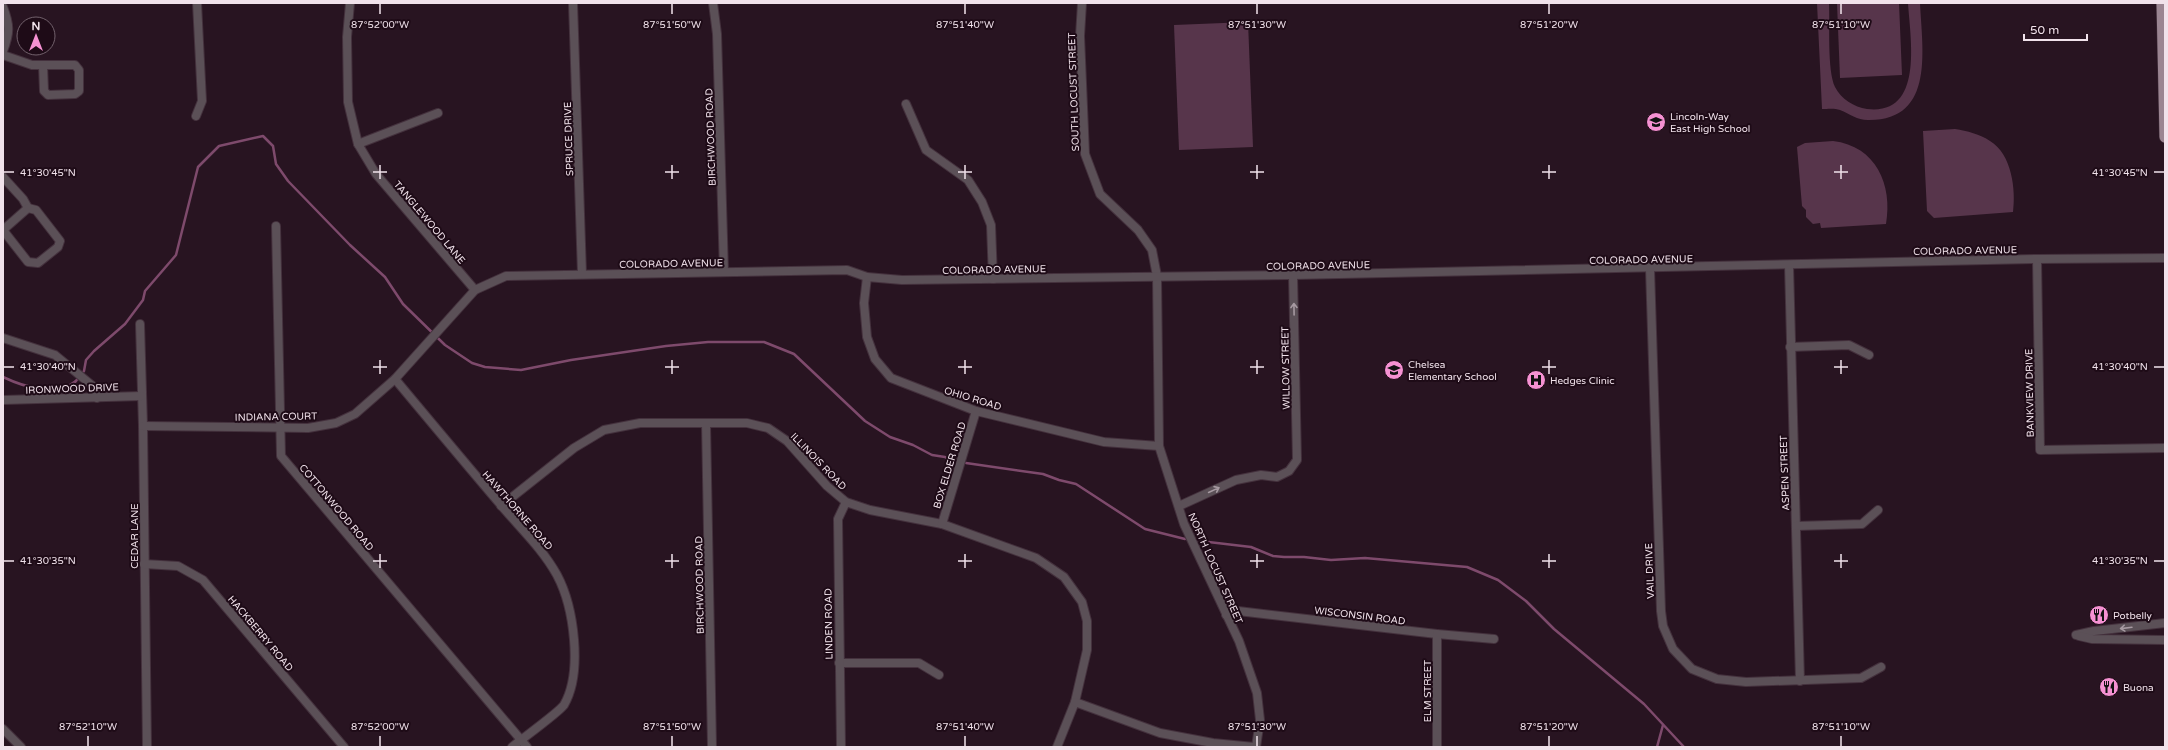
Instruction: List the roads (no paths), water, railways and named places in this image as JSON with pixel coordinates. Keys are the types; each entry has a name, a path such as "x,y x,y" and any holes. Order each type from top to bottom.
{"main road":[{"path":"2162,3 2165,137"}],"street":[{"path":"196,116 202,101 197,3"},
{"name":"TANGLEWOOD LANE","path":"350,3 347,37 348,102 358,144 376,174 475,290"},
{"name":"SPRUCE DRIVE","path":"573,3 582,274"},
{"name":"BIRCHWOOD ROAD","path":"712,3 717,34 724,272"},
{"name":"SOUTH LOCUST STREET","path":"1082,3 1080,36 1085,154 1100,194 1138,230 1152,250 1157,276"},
{"path":"3,7 8,18 9,35 3,51"},
{"path":"3,55 23,63 43,65 75,65 79,70 79,91 75,94 48,95 44,91 43,65"},
{"path":"906,104 926,150 968,180 982,202 991,225 993,278"},
{"path":"358,144 438,112"},
{"path":"3,177 23,199 28,208 36,210 53,229 60,241 58,247 38,263 31,263 3,230 28,208"},
{"name":"COTTONWOOD ROAD","path":"276,226 279,427 281,456 527,747"},
{"name":"COLORADO AVENUE","path":"475,290 506,276 582,274 847,270 867,277 902,280 1650,269 2037,259 2165,258"},
{"name":"BANKVIEW DRIVE","path":"2037,259 2040,450 2165,448"},
{"name":"ASPEN STREET","path":"1789,265 1800,681"},
{"name":"VAIL DRIVE","path":"1650,269 1661,611 1663,626 1668,640 1692,669 1717,679 1734,681 1800,681 1861,678 1881,667"},
{"name":"WILLOW STREET","path":"1179,506 1236,480 1261,475 1277,476 1289,471 1297,460 1293,275"},
{"name":"NORTH LOCUST STREET","path":"1157,276 1159,446 1184,524 1239,641 1257,693 1260,720 1255,747"},
{"name":"OHIO ROAD","path":"867,277 864,303 867,337 875,359 891,378 976,411 1104,442 1159,446"},
{"name":"INDIANA COURT","path":"143,426 308,428 336,423 355,414 395,379 475,290"},
{"name":"CEDAR LANE","path":"140,324 143,426 147,747"},
{"path":"3,338 55,355 94,387 97,398"},
{"path":"1790,347 1849,345 1869,355"},
{"name":"HAWTHORNE ROAD","path":"395,379 502,506 544,553 558,577 570,612 574,645 573,679 563,705 512,747"},
{"name":"IRONWOOD DRIVE","path":"3,400 142,396"},
{"name":"BOX ELDER ROAD","path":"942,524 976,411"},
{"name":"ILLINOIS ROAD","path":"502,506 574,448 604,430 640,423 747,423 768,428 787,441 827,486 846,502 870,510 942,524 1036,558 1064,577 1082,602 1087,621 1087,650 1076,702"},
{"name":"BIRCHWOOD ROAD","path":"706,423 712,747"},
{"name":"LINDEN ROAD","path":"841,747 838,519 846,502"},
{"path":"1796,526 1862,524 1878,510"},
{"name":"HACKBERRY ROAD","path":"144,564 178,566 203,580 344,747"},
{"name":"WISCONSIN ROAD","path":"1226,615 1238,611 1436,634 1494,639"},
{"path":"2165,623 2094,631 2076,635 2092,639 2124,638 2165,640"},
{"name":"ELM STREET","path":"1436,634 1437,747"},
{"path":"839,663 919,663 939,675"},
{"path":"1057,747 1076,702 1160,733 1213,743 1255,747"},
{"path":"3,729 21,747"}],"waterway":[{"path":"75,382 84,371 86,360 125,324 143,300 145,291 176,255 198,167 219,146 263,136 273,146 276,164 288,181 350,245 385,277 403,304 445,345 472,363 485,367 521,370 571,360 666,346 708,342 764,342 794,354 865,421 890,437 913,445 932,455 945,457 953,462"},
{"path":"3,377 20,384 40,389 59,389 76,381"},
{"path":"966,463 1043,474 1076,484 1145,529 1185,539"},
{"path":"1200,541 1251,547 1273,556 1331,560 1365,558 1467,567 1498,580 1526,601 1554,629 1644,704 1684,747"},
{"path":"1657,747 1663,725"}],"place":[{"name":"Lincoln-Way East High School","path":"1656,122"},
{"name":"Chelsea Elementary School","path":"1394,370"},
{"name":"Hedges Clinic","path":"1536,380"},
{"name":"Potbelly","path":"2099,615"},
{"name":"Buona","path":"2109,687"}]}
